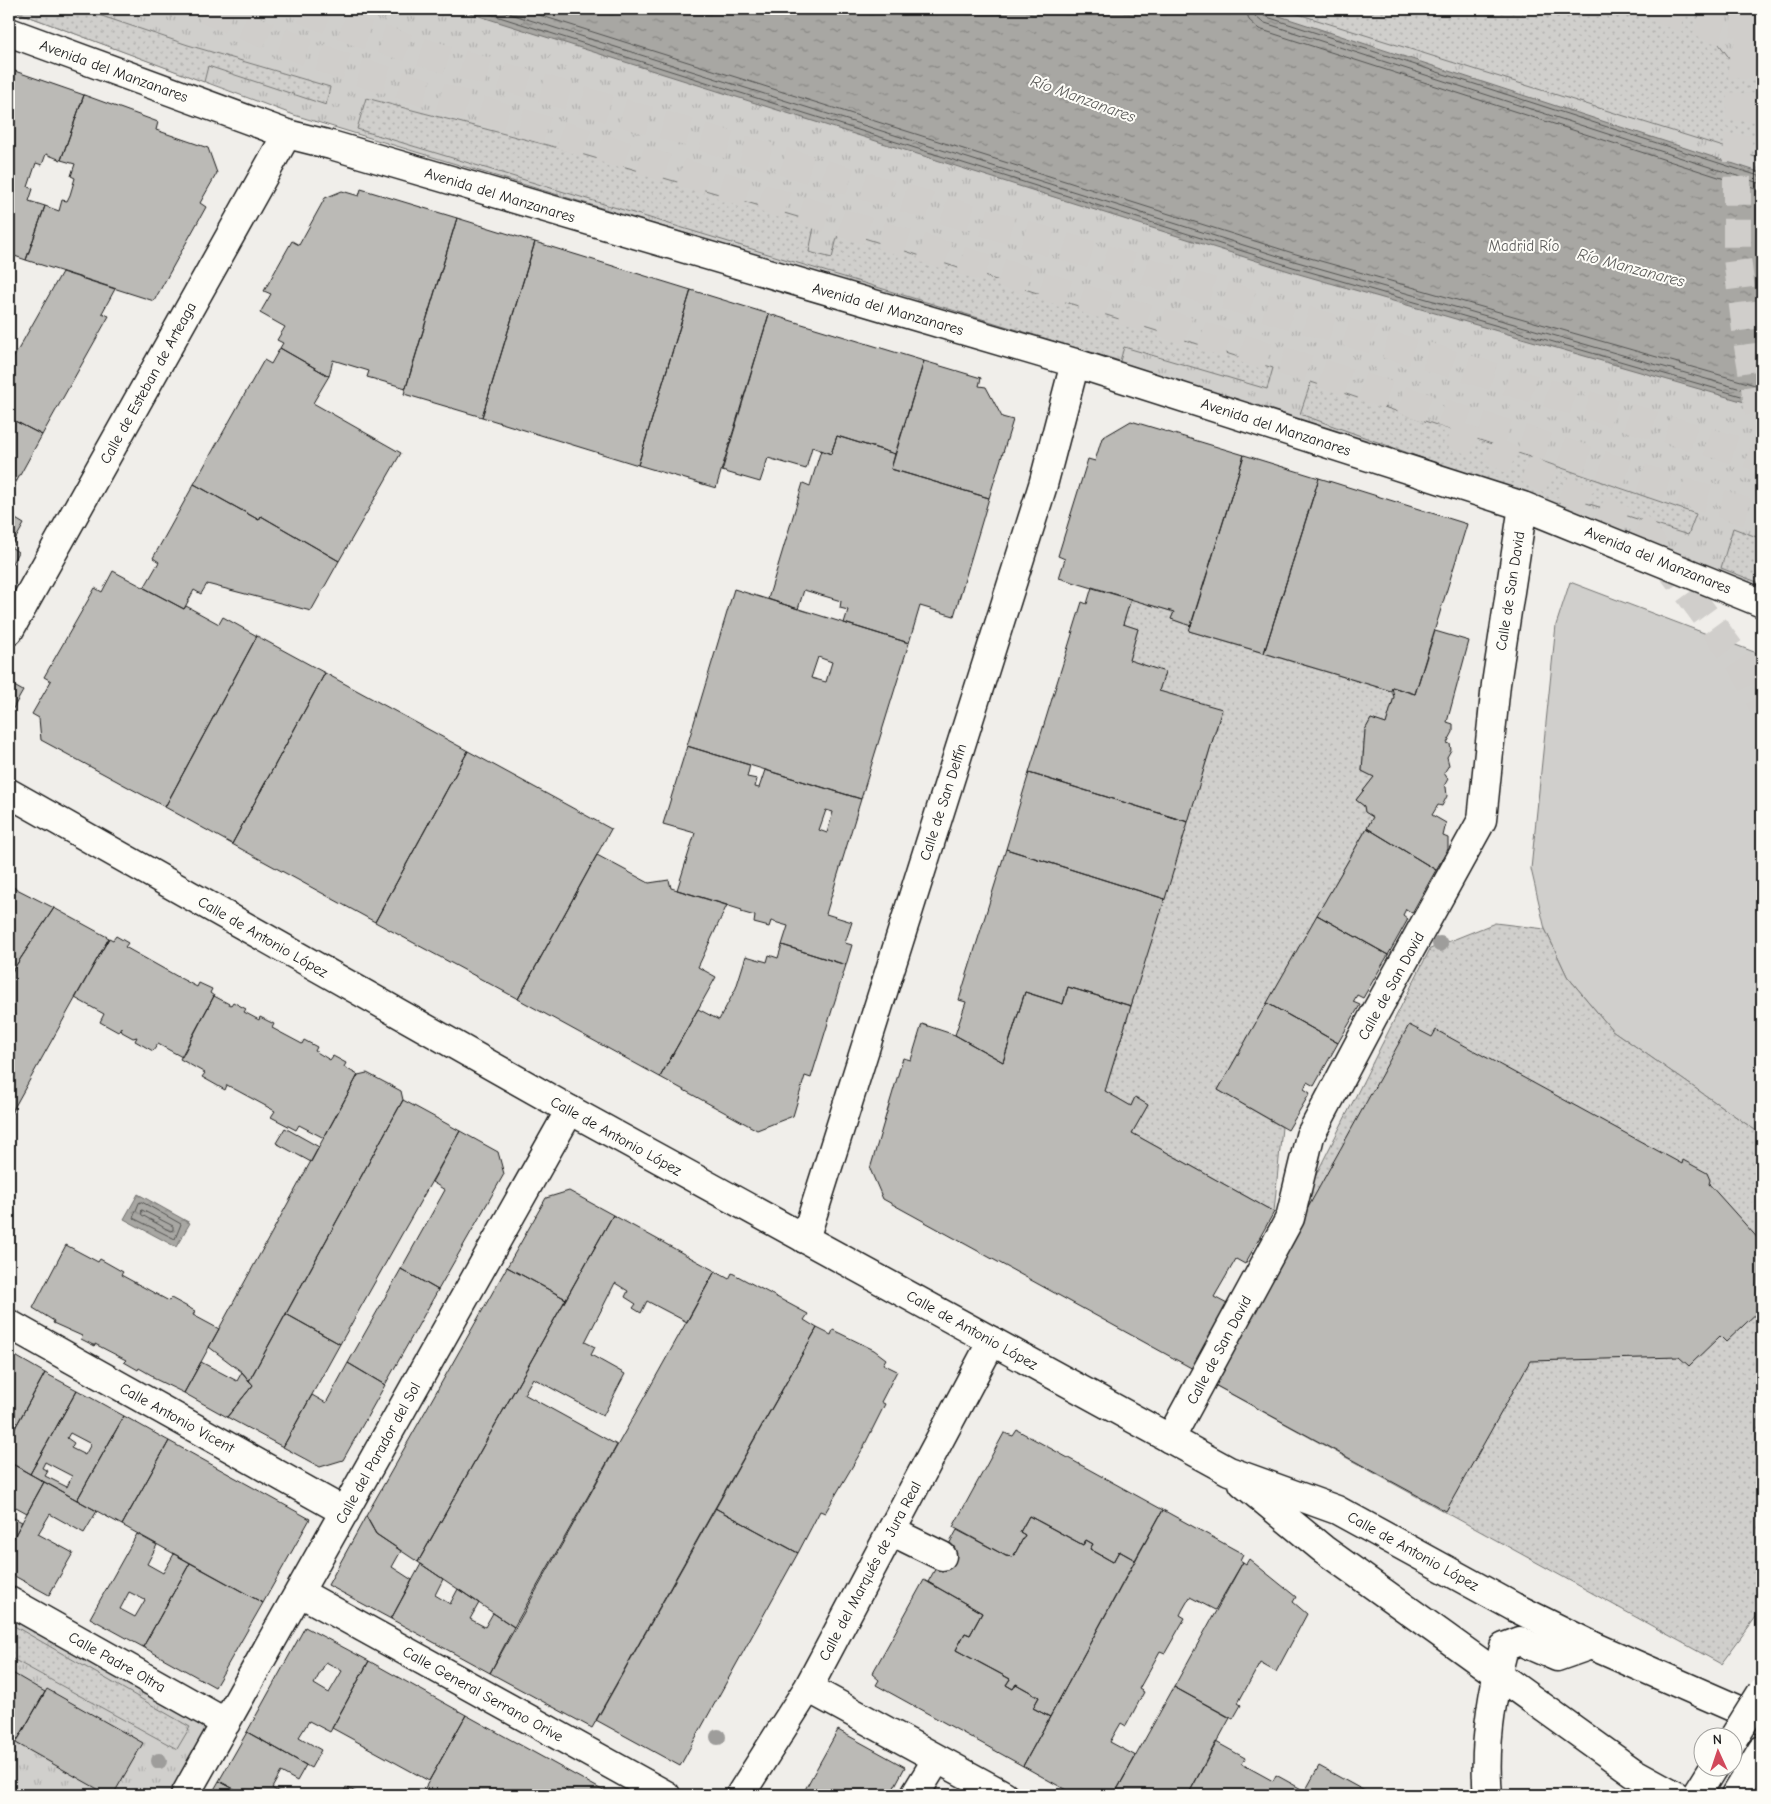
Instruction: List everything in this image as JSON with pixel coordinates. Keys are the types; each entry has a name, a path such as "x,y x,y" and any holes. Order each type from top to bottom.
{"main road":[{"name":"Avenida del Manzanares","path":"9,32 287,134 341,148 1075,363 1523,506 1762,603"},
{"name":"Calle de Esteban de Arteaga","path":"9,631 287,134"},
{"name":"Calle de San Delfín","path":"805,1238 1043,485 1075,363"},
{"name":"Calle de San David","path":"1170,1440 1290,1218 1310,1136 1373,1017 1482,820 1496,684 1523,506"},
{"name":"Calle de Antonio López","path":"9,793 570,1110 1170,1440 1228,1470 1337,1510 1514,1608 1591,1645 1762,1720"},
{"name":"Calle del Parador del Sol","path":"185,1795 570,1110"},
{"name":"Calle Antonio Vicent","path":"9,1324 345,1512"},
{"name":"Calle del Marqués de Jura Real","path":"740,1795 808,1688 992,1341"},
{"name":"Calle de Antonio López","path":"1228,1470 1323,1548 1633,1772 1675,1795"},
{"path":"891,1531 942,1556"},
{"name":"Calle General Serrano Orive","path":"299,1592 666,1795"},
{"name":"Calle Padre Oltra","path":"9,1601 226,1723"},
{"path":"1488,1795 1486,1769 1498,1673 1504,1647 1520,1641 1557,1657 1591,1645"},
{"path":"808,1688 1004,1795"},
{"path":"1741,1726 1762,1692"},
{"path":"1736,1795 1762,1750"},
{"path":"915,1795 937,1759"},
{"path":"1696,1795 1708,1776"}],"green space":[{"name":"Madrid Río","path":"9,9 1762,9 1762,589 859,286 294,115"},
{"path":"9,9 81,9 188,45 330,87 326,105 208,66 204,82"},
{"path":"1282,9 1693,9 1733,63 1762,84 1762,159"},
{"path":"366,98 574,152 815,222 809,252 832,258 839,230 1273,368 1267,389 1124,347 1120,361 357,129"},
{"path":"1311,382 1696,514 1688,535 1561,495 1558,507 1300,414"},
{"path":"1733,528 1762,539 1762,584 1721,568"},
{"path":"1570,582 1762,655 1762,1135 1612,1030 1567,976 1545,929 1531,869 1556,625"},
{"path":"1131,599 1174,612 1171,619 1191,626 1189,631 1391,691 1394,697 1386,724 1371,719 1365,730 1362,771 1374,777 1356,800 1364,806 1365,812 1373,817 1218,1090 1282,1127 1274,1212 1132,1133 1148,1105 1135,1098 1131,1106 1105,1091 1222,710 1159,691 1164,672 1129,660 1138,629 1123,624"},
{"path":"1495,923 1545,929 1567,976 1612,1030 1762,1135 1762,1609 1721,1664 1211,1383 1430,949"},
{"path":"9,1601 226,1723 185,1795 9,1795"},
{"path":"9,1623 190,1727 177,1749 9,1657"}],"water":[{"name":"Río Manzanares","path":"457,9 1258,9 1762,173 1762,407 1292,272"},
{"path":"138,1194 190,1223 176,1247 124,1219"}],"building":[{"path":"9,69 84,95 61,160 46,154 42,165 36,163 28,187 33,189 29,201 45,206 26,260 9,254"},
{"path":"84,95 158,122 156,130 208,148 217,173 200,203 206,207 154,301 26,260 45,206 59,211 62,200 67,201 70,195 75,178 71,176 75,164 61,160"},
{"path":"361,189 457,218 406,388 367,377 369,371 333,360 329,376 280,348 283,343 277,340 285,327 260,313 271,294 264,291 292,241 299,245 325,198 342,191 359,196"},
{"path":"457,218 535,242 482,417 404,394"},
{"path":"535,242 691,290 638,465 482,417"},
{"path":"62,272 115,289 102,313 109,316 42,435 9,418 9,363"},
{"path":"691,290 769,314 716,488 638,465"},
{"path":"769,314 924,361 895,454 837,436 831,454 812,447 806,469 768,458 760,482 722,471"},
{"path":"280,348 329,376 313,403 401,453 339,561 261,516 259,520 194,484 264,360 271,364"},
{"path":"924,361 981,378 979,386 986,387 1002,417 1013,420 989,498 891,469"},
{"path":"9,418 42,435 14,486 9,482"},
{"path":"1131,421 1244,455 1191,626 1171,619 1174,612 1059,578 1065,559 1058,556 1088,459 1095,461 1102,438"},
{"path":"837,436 895,454 891,469 989,498 954,616 920,606 909,643 844,623 848,610 840,608 841,601 804,590 798,609 768,599 803,483 810,486 821,450 831,454"},
{"path":"1244,455 1319,478 1264,653 1189,631"},
{"path":"1319,478 1467,524 1415,694 1392,687 1391,691 1264,653"},
{"path":"194,484 259,520 261,516 339,561 311,611 207,584 201,594 194,590 184,609 144,588 159,562 153,558"},
{"path":"9,515 24,524 11,547 18,552 9,569"},
{"path":"113,571 184,609 186,606 219,624 223,617 257,636 165,807 41,740 39,718 32,714 51,681 44,677 95,588 102,592"},
{"path":"1092,587 1131,599 1123,624 1138,629 1129,660 1165,672 1159,691 1222,709 1188,822 1029,773 1082,602 1087,604"},
{"path":"734,589 909,643 861,799 687,746","holes":["818,657 832,662 826,682 811,678"]},
{"path":"1435,631 1469,641 1447,722 1453,724 1453,732 1447,743 1450,744 1451,750 1447,757 1449,765 1444,773 1448,779 1444,786 1446,787 1447,796 1442,806 1438,805 1432,815 1446,823 1443,836 1448,838 1448,849 1436,870 1367,828 1373,817 1365,812 1364,806 1356,800 1374,777 1362,771 1365,730 1371,719 1386,724 1394,697 1392,687 1415,694"},
{"path":"257,636 325,673 232,844 165,807"},
{"path":"325,673 468,751 375,922 232,844"},
{"path":"9,683 23,691 11,712 9,711"},
{"path":"687,746 750,765 747,777 757,779 755,787 759,788 765,770 861,799 826,914 852,922 845,943 852,945 846,965 782,945 788,926 771,921 769,927 754,923 755,916 741,912 742,910 677,890 695,833 663,824","holes":["826,810 833,812 827,833 819,830"]},
{"path":"468,751 611,829 518,999 375,922"},
{"path":"1029,773 1188,822 1165,899 1006,849"},
{"path":"1367,828 1436,870 1412,913 1406,909 1403,915 1408,919 1388,955 1317,915"},
{"path":"1006,849 1165,899 1131,1006 1068,987 1063,1004 1025,992 1003,1062 955,1035 966,1002 959,1000"},
{"path":"597,855 649,883 669,880 671,888 727,905 698,967 716,977 660,1077 518,999"},
{"path":"9,885 54,908 9,976"},
{"path":"54,908 109,938 9,1117 9,976"},
{"path":"1317,915 1388,955 1363,998 1357,995 1353,1002 1360,1005 1338,1043 1267,1003"},
{"path":"116,936 128,943 125,947 180,978 197,987 199,983 212,989 210,993 214,996 182,1057 158,1044 153,1051 135,1041 137,1037 133,1038 122,1032 121,1027 118,1032 100,1022 104,1014 75,998 109,938 113,940"},
{"path":"782,945 846,965 811,1078 805,1076 793,1116 757,1130 660,1077 698,1009 719,1020 736,988 746,956 767,962 769,955 778,958"},
{"path":"1068,987 1131,1006 1105,1091 1131,1106 1135,1097 1148,1105 1132,1133 1274,1212 1245,1264 1236,1259 1214,1297 1231,1306 1195,1370 883,1199 870,1169 903,1058 911,1060 922,1024 955,1035 1003,1062 1025,992 1063,1004"},
{"path":"214,996 231,1005 233,1002 246,1009 244,1012 259,1020 260,1017 274,1024 272,1028 302,1044 304,1040 317,1047 315,1051 330,1060 333,1056 346,1063 344,1067 358,1075 324,1138 299,1125 296,1130 271,1117 275,1111 227,1085 225,1090 202,1077 205,1073 180,1059"},
{"path":"1267,1003 1338,1043 1314,1086 1307,1082 1304,1089 1310,1093 1288,1130 1218,1090"},
{"path":"1409,1025 1432,1037 1436,1030 1682,1164 1683,1160 1707,1173 1710,1180 1709,1184 1762,1243 1762,1308 1726,1342 1720,1336 1689,1366 1679,1357 1530,1361 1446,1511 1211,1383"},
{"path":"367,1073 401,1091 403,1100 249,1381 242,1372 209,1347 358,1075"},
{"path":"403,1100 460,1131 340,1344 286,1314"},
{"path":"285,1128 319,1147 311,1162 276,1143"},
{"path":"460,1131 498,1152 504,1174 438,1290 401,1269 445,1190 432,1182"},
{"path":"569,1191 613,1215 566,1299 507,1267 546,1198"},
{"path":"613,1215 715,1271 687,1322 647,1301 641,1313 633,1308 636,1304 625,1297 628,1291 615,1283 585,1342 595,1347 591,1355 625,1374 603,1416 533,1378 524,1394 617,1445 514,1627 418,1562"},
{"path":"66,1245 98,1262 100,1259 123,1272 121,1275 169,1301 171,1298 195,1311 193,1315 219,1329 184,1393 153,1378 153,1376 139,1368 138,1370 124,1362 126,1360 81,1339 82,1336 53,1323 54,1321 33,1308"},
{"path":"507,1267 566,1299 418,1562 376,1534 366,1516"},
{"path":"401,1269 438,1290 385,1385 348,1363"},
{"path":"715,1271 729,1279 732,1273 808,1314 804,1320 817,1328 592,1728 490,1673"},
{"path":"286,1314 340,1344 283,1447 227,1417 253,1385 249,1381"},
{"path":"817,1328 831,1335 833,1330 874,1350 886,1359 883,1364 897,1371 881,1402 885,1404 862,1450 825,1513 820,1511 798,1553 715,1508"},
{"path":"12,1354 45,1373 9,1439 9,1361"},
{"path":"201,1362 237,1381 242,1372 253,1385 227,1417 184,1393"},
{"path":"348,1363 385,1385 343,1460 320,1467 283,1447 312,1395 326,1403"},
{"path":"45,1373 77,1390 30,1474 9,1462 9,1439"},
{"path":"77,1390 124,1416 77,1500 30,1474","holes":["70,1433 91,1444 85,1455 71,1448 74,1443 67,1438","45,1462 72,1476 67,1487 45,1476 48,1471 42,1468"]},
{"path":"124,1416 169,1441 122,1525 77,1500"},
{"path":"1017,1430 1163,1510 1135,1560 1119,1551 1113,1562 1090,1549 1093,1544 1086,1540 1083,1545 1029,1516 1020,1532 1025,1535 1013,1557 1006,1556 953,1527 1004,1433 1013,1436"},
{"path":"169,1441 310,1519 263,1603 122,1525"},
{"path":"9,1462 44,1482 27,1513 16,1507 10,1516 22,1522 9,1546"},
{"path":"44,1482 97,1511 84,1533 50,1514 38,1534 73,1553 49,1595 9,1573 9,1546"},
{"path":"715,1508 798,1553 680,1766 596,1720"},
{"path":"1163,1510 1243,1554 1240,1560 1243,1562 1215,1610 1190,1597 1183,1609 1180,1615 1185,1618 1165,1653 1160,1651 1139,1689 1144,1692 1126,1726 1121,1723 1110,1742 1136,1756 1114,1795 1075,1795 1023,1766"},
{"path":"366,1516 376,1534 401,1551 392,1567 412,1580 391,1619 328,1585"},
{"path":"1029,1516 1083,1545 1086,1540 1093,1544 1090,1549 1113,1562 1119,1551 1135,1560 1050,1717 1033,1708 1039,1697 1016,1684 1013,1689 1006,1685 1010,1679 956,1650 965,1633 970,1635 982,1613 928,1582 957,1530 1006,1556 1013,1557 1025,1535 1020,1532"},
{"path":"137,1534 157,1545 147,1564 163,1573 174,1554 190,1563 143,1647 90,1618","holes":["129,1592 145,1600 135,1617 120,1609"]},
{"path":"1249,1559 1296,1597 1293,1602 1307,1614 1276,1672 1260,1663 1238,1703 1241,1705 1233,1719 1174,1687 1243,1562 1246,1564"},
{"path":"190,1563 263,1603 215,1687 143,1647"},
{"path":"421,1564 443,1579 435,1595 450,1604 458,1589 479,1603 470,1619 485,1627 493,1613 514,1627 490,1673 391,1619"},
{"path":"924,1580 982,1613 970,1635 965,1633 956,1650 1010,1679 1006,1685 1013,1689 1016,1684 1039,1697 1033,1708 1050,1717 1023,1766 876,1685 879,1680 872,1674"},
{"path":"305,1627 369,1661 330,1732 309,1721 299,1737 321,1750 311,1768 247,1732","holes":["326,1662 342,1671 329,1693 314,1684"]},
{"path":"369,1661 466,1715 429,1781 332,1728"},
{"path":"9,1671 45,1692 18,1739 9,1734"},
{"path":"1174,1687 1230,1718 1188,1795 1114,1795"},
{"path":"47,1689 143,1743 113,1795 103,1792 16,1743"},
{"path":"466,1715 602,1790 612,1795 421,1795"},
{"path":"838,1730 905,1767 890,1795 802,1795"},
{"path":"247,1732 306,1765 297,1781 281,1772 272,1788 284,1795 259,1795 262,1791 256,1788 252,1795 245,1795 219,1781"},
{"path":"1216,1742 1245,1758 1242,1764 1273,1781 1276,1775 1305,1791 1303,1795 1188,1795"},
{"path":"1319,1766 1372,1795 1303,1795"},
{"path":"219,1781 240,1792 245,1795 211,1795"},
{"path":"346,1787 361,1795 342,1795"}],"tunnel":[{"path":"204,9 341,66 1312,370 1762,517"},
{"path":"303,9 360,33 1762,458"},
{"path":"1657,9 1761,44"},
{"path":"1746,9 1737,163 1737,258 1748,346 1762,429"},
{"path":"1450,432 1492,450 1642,530 1744,668 1762,704"}]}
